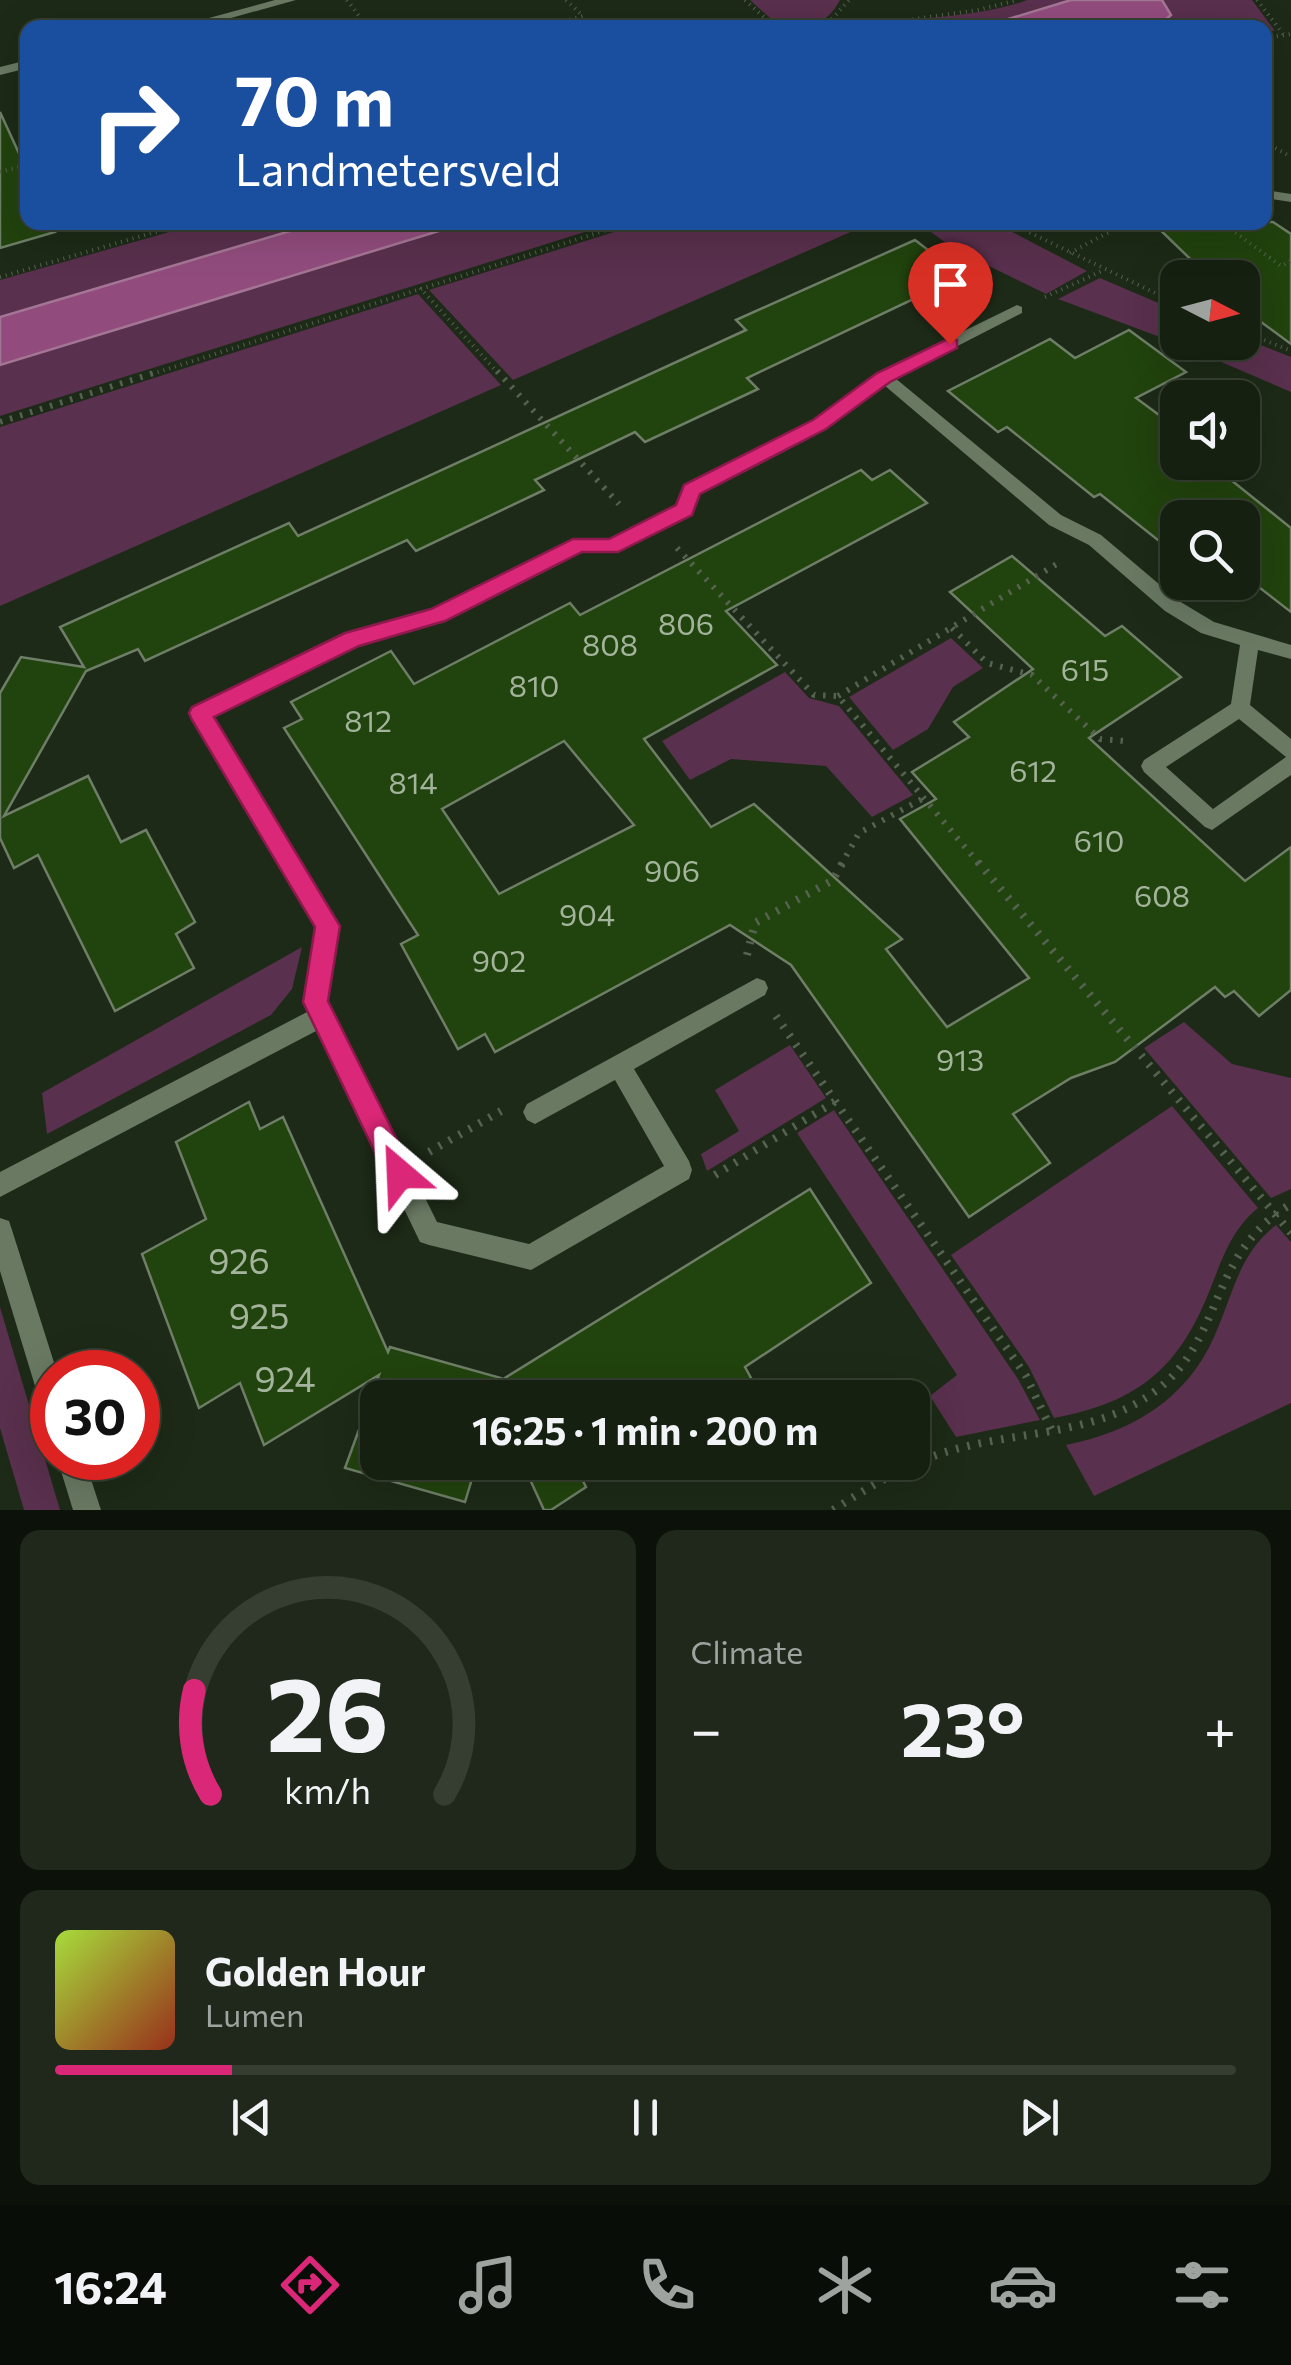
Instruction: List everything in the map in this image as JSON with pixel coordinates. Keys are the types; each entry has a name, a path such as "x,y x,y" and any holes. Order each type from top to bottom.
{"street":[{"path":"210,20 290,0"},
{"path":"620,1065 680,1170 531,1258 429,1232 316,1002 328,926 200,713 352,639 437,615 580,544 611,546 649,528 685,510 691,490 820,425 884,377 1017,310"},
{"path":"884,377 1055,520 1096,540 1172,606 1208,628 1291,652"},
{"path":"1250,641 1240,708 1151,766 1212,822 1291,764"},
{"path":"1240,708 1291,752"},
{"path":"534,1112 756,988"},
{"path":"0,1185 322,1016"},
{"path":"0,1230 37,1350"},
{"path":"78,1480 87,1510"}],"path":[{"path":"566,0 583,16 569,20"},
{"path":"745,0 767,20"},
{"path":"831,20 849,0"},
{"path":"884,20 974,11 1018,0"},
{"path":"1257,0 1283,34"},
{"path":"1272,36 1291,34"},
{"path":"0,277 162,230"},
{"path":"0,422 606,230"},
{"path":"1024,230 1160,296"},
{"path":"1069,253 1113,230"},
{"path":"1232,230 1281,266 1291,261"},
{"path":"1017,310 1103,270"},
{"path":"420,288 814,695 838,696 1096,540"},
{"path":"1260,338 1291,351"},
{"path":"952,628 987,662 1032,675 1100,739 1124,740 1151,766"},
{"path":"838,696 1291,1233"},
{"path":"924,798 859,833 834,880 755,923 743,970 1026,1376 1052,1431"},
{"path":"680,1170 711,1177 836,1101"},
{"path":"399,1170 512,1105 534,1112"},
{"path":"834,1510 893,1474 930,1458 1104,1420 1159,1390 1197,1348 1239,1246 1254,1225 1291,1204"}],"shaded area":[{"path":"750,0 840,0 823,20 772,20"},
{"path":"1027,0 1071,0 1005,20 914,20 987,11"},
{"path":"1071,0 1162,0 1171,15 1165,20 1005,20"},
{"path":"1162,0 1252,0 1267,20 1166,20 1171,15"},
{"path":"176,230 591,230 0,416 0,280"},
{"path":"293,230 442,230 0,365 0,317"},
{"path":"620,230 855,230 513,380 429,290"},
{"path":"928,230 1008,230 1087,271 1046,294 954,249"},
{"path":"1100,278 1160,304 1160,337 1058,299"},
{"path":"418,294 501,385 0,606 0,427"},
{"path":"1260,345 1291,357 1291,392 1217,360 1260,360"},
{"path":"951,638 983,668 953,687 928,729 893,750 849,697"},
{"path":"785,672 809,698 839,706 913,795 872,817 826,766 731,759 690,780 662,741"},
{"path":"302,947 292,989 271,1015 47,1134 42,1093"},
{"path":"1184,1022 1232,1064 1291,1078 1291,1189 1271,1198 1144,1048"},
{"path":"790,1045 826,1098 707,1171 701,1154 739,1131 715,1090"},
{"path":"1172,1106 1258,1208 1235,1234 1199,1315 1170,1359 1133,1391 1084,1411 1054,1418 1029,1367 951,1255"},
{"path":"834,1110 1018,1379 1040,1420 956,1437 930,1396 957,1375 797,1133"},
{"path":"1276,1225 1291,1242 1291,1403 1094,1496 1066,1445 1134,1422 1154,1410 1188,1379 1214,1337 1253,1249"},
{"path":"0,1307 30,1408 30,1480 51,1480 60,1510 24,1510 0,1428"}],"building":[{"path":"0,112 20,156 20,230 55,232 0,248"},
{"path":"1273,222 1291,234 1291,344 1260,321 1260,260 1191,260 1160,230 1272,230"},
{"path":"915,240 962,276 747,378 758,389 645,442 635,432 535,480 544,490 416,551 407,540 145,661 138,649 86,671 4,816 88,776 121,842 146,830 195,922 176,934 194,968 115,1011 38,855 14,868 0,838 0,693 21,657 84,667 60,627 289,523 298,536 746,330 736,320"},
{"path":"1129,330 1160,353 1160,360 1170,360 1186,372 1171,380 1160,380 1160,386 1136,398 1160,416 1160,480 1231,480 1256,500 1160,500 1160,542 1100,494 1094,497 1007,427 998,432 948,391 1050,339 1075,358"},
{"path":"861,470 872,480 890,470 927,503 726,611 777,665 644,739 711,827 754,804 902,939 886,949 947,1027 1029,978 900,819 936,799 912,772 969,737 954,722 1033,669 950,592 1012,556 1105,636 1122,626 1181,677 1089,738 1245,881 1291,847 1291,990 1259,1016 1234,991 1225,997 1215,987 1115,1062 1071,1078 1013,1114 1050,1163 969,1217 791,965 730,925 495,1052 485,1034 458,1049 401,944 418,935 284,728 302,719 291,702 391,651 414,684 570,603 580,615","holes":["564,741 634,825 499,894 442,809"]},
{"path":"1260,503 1291,528 1291,612 1260,588"},
{"path":"249,1102 260,1129 283,1117 388,1352 390,1347 500,1380 377,1380 379,1375 360,1380 360,1387 264,1445 240,1383 199,1408 142,1254 206,1219 176,1142"},
{"path":"810,1189 871,1283 745,1367 751,1378 502,1380"},
{"path":"360,1427 360,1472 345,1468"},
{"path":"387,1480 472,1480 465,1502"},
{"path":"530,1480 582,1480 586,1487 551,1510 544,1510"}],"route":[{"path":"400,1174 316,1002 328,926 200,713 352,639 437,615 580,544 611,546 656,525 685,510 691,490 820,425 884,377 950,344"}]}
